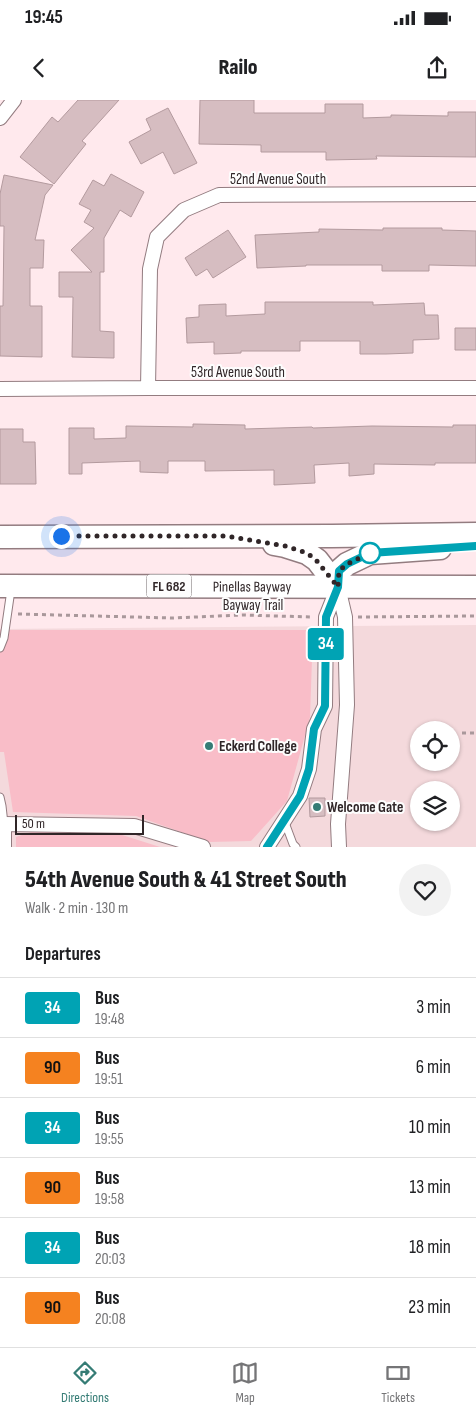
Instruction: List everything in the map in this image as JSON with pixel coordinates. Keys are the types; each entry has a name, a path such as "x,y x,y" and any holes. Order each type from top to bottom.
{"main road":[{"path":"0,537 476,534"},
{"path":"226,536 285,546 307,553 316,560 338,587"},
{"path":"338,587 339,571 347,564 370,553 476,546"},
{"name":"Pinellas Bayway","path":"6,586 476,587"}],"street":[{"path":"0,118 14,100"},
{"name":"52nd Avenue South","path":"148,388 150,269 157,236 184,210 219,195 476,194"},
{"name":"53rd Avenue South","path":"0,390 476,388"},
{"path":"267,847 300,796 309,769 314,729 325,706 326,617 338,587"},
{"path":"336,846 347,705 345,617 338,587"},
{"path":"4,847 4,824 134,826 202,847"}],"lane":[{"path":"0,648 4,638 8,613 6,586"},
{"path":"0,797 4,824"},
{"path":"284,820 293,844 296,847"}],"path":[{"name":"Bayway Trail","path":"8,613 172,618 242,615 326,617"},
{"path":"345,617 476,616"},
{"path":"462,733 476,733"}],"shaded area":[{"name":"Eckerd College","path":"476,625 476,847 0,847 0,629"},
{"path":"0,630 313,630 310,717 287,801 251,841 209,842 136,816 13,812 4,752 0,752"},
{"path":"40,829 84,830 119,834 160,847 16,847 16,837"}],"building":[{"path":"78,100 119,100 82,141 86,144 54,184 20,157 52,117 58,122"},
{"path":"200,100 254,100 254,113 325,113 325,104 363,104 363,118 391,117 391,115 448,116 448,112 476,112 476,157 376,156 377,159 326,160 326,152 261,152 261,145 199,144"},
{"path":"168,108 197,163 174,174 163,152 141,164 129,142 151,130 146,119"},
{"path":"111,174 144,192 131,217 120,210 104,238 104,272 100,272 100,331 114,332 114,358 72,357 73,297 59,297 59,272 92,272 71,250 94,228 84,222 91,210 79,204 93,180 104,186"},
{"path":"4,175 53,185 45,195 35,240 44,240 43,268 30,268 30,306 42,306 42,357 0,356 0,306 3,306 4,226 0,226 0,194"},
{"path":"383,228 442,228 442,230 476,231 476,266 429,265 429,271 382,271 382,265 306,265 257,268 255,235 319,232 319,229 383,230"},
{"path":"228,230 246,257 213,278 207,269 196,276 185,258"},
{"path":"265,302 373,302 373,305 424,303 425,315 438,315 439,339 413,340 413,353 386,354 360,354 360,341 300,341 300,351 241,351 241,353 214,354 214,342 187,343 186,318 199,317 199,305 226,304 226,316 265,314"},
{"path":"455,328 476,328 476,350 455,350"},
{"path":"193,424 245,425 245,429 372,426 453,427 453,425 476,425 476,463 435,463 435,465 374,464 374,474 349,476 349,463 314,465 315,483 274,485 274,470 205,471 205,461 168,461 168,473 140,472 140,461 82,463 82,474 69,474 69,428 94,428 94,439 126,438 126,426 193,427"},
{"path":"0,429 23,429 23,442 35,442 36,484 0,484"},
{"name":"Welcome Gate","path":"309,798 325,798 325,816 310,817"}],"bus line":[{"name":"34","path":"267,847 300,796 309,769 314,729 325,706 326,617 338,587 339,571 347,564 370,553 476,546"}],"place":[{"name":"Eckerd College","path":"209,746"},
{"name":"Welcome Gate","path":"317,807"}],"route":[{"path":"61,536 226,536 285,546 307,553 316,560 338,587 339,571 347,564 370,553"}]}
